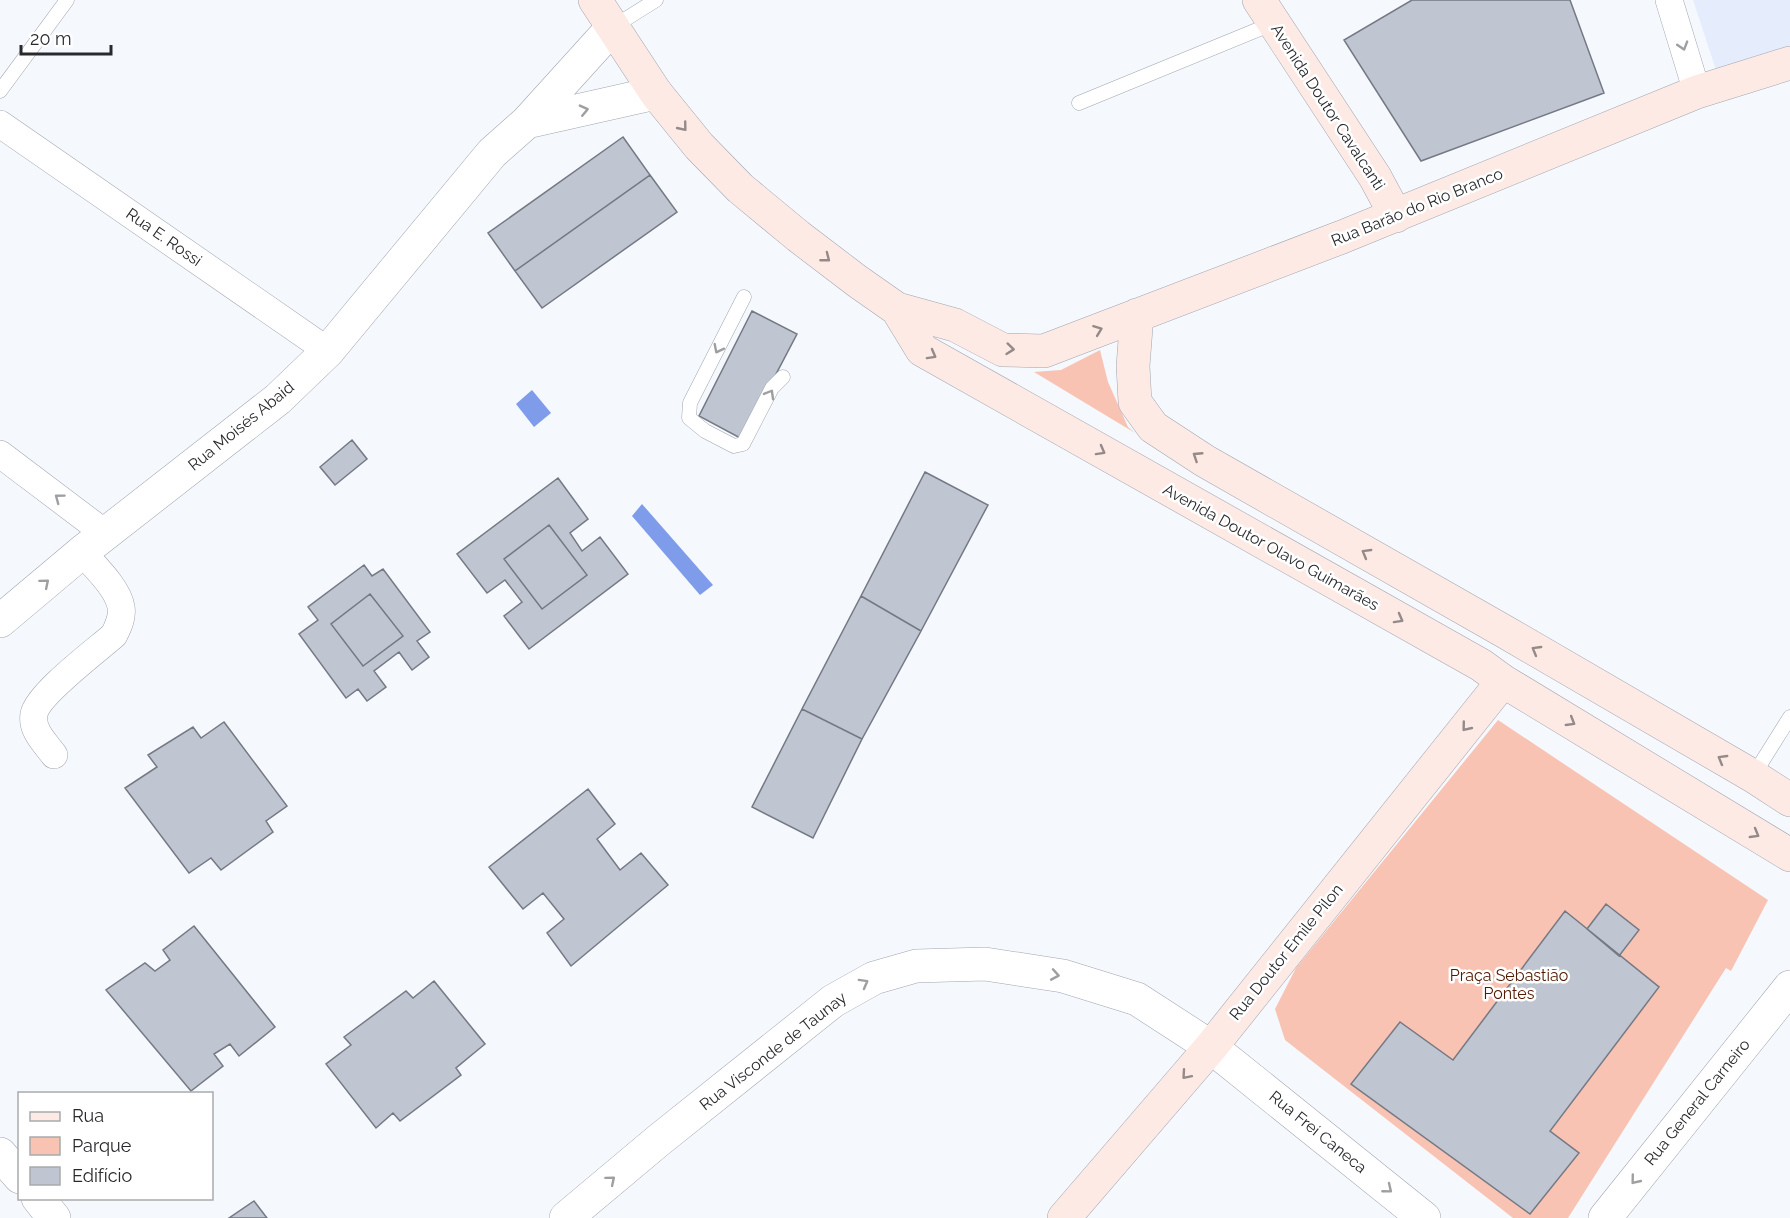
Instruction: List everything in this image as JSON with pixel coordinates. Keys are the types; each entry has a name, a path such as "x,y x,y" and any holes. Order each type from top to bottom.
{"main road":[{"path":"595,0 656,93 699,146 740,188 838,267 897,309"},
{"name":"Avenida Doutor Cavalcanti","path":"1267,11 1371,172 1396,216"},
{"name":"Rua Barão do Rio Branco","path":"897,309 955,325 1003,350 1044,351 1396,216 1697,92 1790,63"},
{"path":"1249,273 1278,253 1340,226 1353,216 1369,191 1371,172"},
{"name":"Avenida Doutor Olavo Guimarães","path":"897,309 922,350 1480,665 1790,855"},
{"path":"1137,315 1133,366 1135,402 1153,427 1205,461 1496,627 1753,776 1790,800"},
{"path":"1503,681 1523,674 1552,680 1677,733"},
{"name":"Rua Doutor Emile Pilon","path":"1064,1218 1211,1047 1503,681"}],"street":[{"path":"1669,0 1697,92"},
{"name":"Rua Moisés Abaid","path":"0,621 94,543 278,399 328,351 492,153 527,122 613,27"},
{"name":"Rua Moisés Abaid","path":"527,122 656,93"},
{"name":"Rua E. Rossi","path":"0,124 328,351"},
{"path":"0,454 94,543 122,608 120,623 114,635 43,696 34,714 37,734 54,755"},
{"name":"Rua Visconde de Taunay","path":"566,1218 659,1140 833,1001 873,978 916,966 985,964 1064,976 1137,999 1211,1047"},
{"name":"Rua General Carneiro","path":"1605,1218 1790,987"},
{"name":"Rua Frei Caneca","path":"1211,1047 1424,1218"},
{"path":"0,1154 18,1175"},
{"path":"40,1200 54,1218"}],"lane":[{"path":"0,91 67,0"},
{"path":"613,27 656,0"},
{"path":"1079,103 1267,11"},
{"path":"744,297 690,403 689,418 705,431 734,446 743,444 772,388 783,377"},
{"path":"1753,776 1790,717"}],"shaded area":[{"path":"1693,0 1790,0 1790,47 1716,70"}],"green space":[{"path":"1100,350 1108,382 1128,427 1135,433 1034,372 1061,370"},
{"name":"Praça Sebastião Pontes","path":"1498,720 1768,900 1731,971 1726,968 1568,1218 1513,1218 1285,1040 1275,1009 1296,968"}],"water":[{"path":"532,390 551,413 534,427 516,404"},
{"path":"642,504 713,585 700,595 632,516"}],"building":[{"path":"1412,0 1570,0 1604,93 1421,161 1344,40"},
{"path":"623,137 650,175 515,271 488,233"},
{"path":"650,175 677,212 542,308 515,271"},
{"path":"752,311 797,334 742,439 699,416"},
{"path":"352,440 367,459 335,485 320,467"},
{"path":"925,472 988,505 921,631 861,596"},
{"path":"558,478 588,519 570,533 582,551 600,537 628,574 529,649 504,616 522,602 505,580 487,593 457,554"},
{"path":"549,525 587,575 542,609 504,559"},
{"path":"364,565 372,576 383,569 430,632 417,641 429,657 412,670 399,652 374,671 386,687 367,701 358,689 346,698 299,634 318,620 308,607"},
{"path":"370,594 403,636 363,666 331,624"},
{"path":"861,596 921,631 862,739 802,709"},
{"path":"802,709 862,739 813,838 752,807"},
{"path":"224,722 287,806 266,821 273,832 221,870 211,858 189,873 125,788 157,767 148,755 193,727 201,738"},
{"path":"588,789 615,824 597,839 620,870 641,853 668,885 571,966 547,933 564,919 543,893 523,909 489,867"},
{"path":"1606,904 1639,930 1619,956 1587,929"},
{"path":"1565,911 1659,987 1550,1131 1579,1153 1530,1214 1351,1084 1400,1022 1453,1060"},
{"path":"194,926 275,1027 239,1056 230,1044 214,1054 223,1066 191,1091 106,990 145,963 155,971 170,960 163,950"},
{"path":"434,981 485,1044 456,1068 461,1075 400,1121 393,1113 376,1128 326,1064 351,1045 344,1037 406,991 413,998"},
{"path":"254,1201 267,1218 229,1218"}]}
